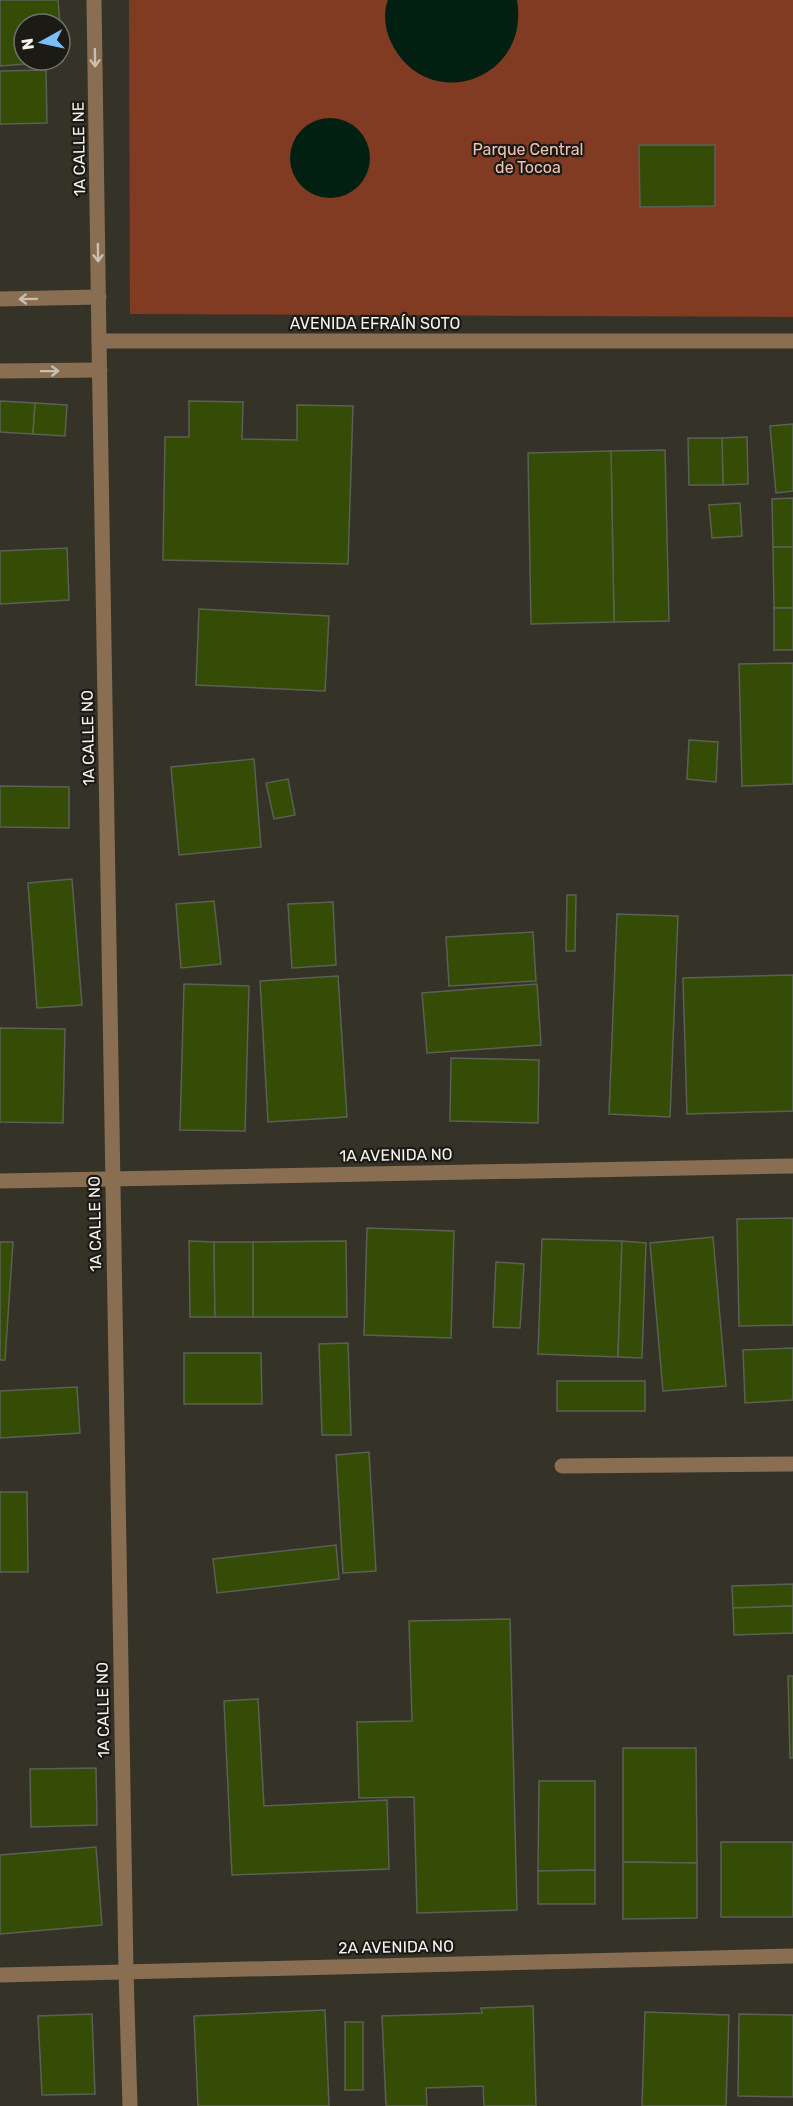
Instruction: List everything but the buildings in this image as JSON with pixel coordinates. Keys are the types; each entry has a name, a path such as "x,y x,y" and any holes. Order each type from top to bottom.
{"street":[{"name":"1A CALLE NE","path":"94,0 99,297"},
{"path":"0,299 99,297 99,341"},
{"name":"AVENIDA EFRAÍN SOTO","path":"99,341 793,341"},
{"name":"1A CALLE NO","path":"99,341 130,2106"},
{"path":"0,371 100,370"},
{"name":"1A AVENIDA NO","path":"0,1181 793,1166"},
{"path":"562,1466 793,1464"},
{"name":"2A AVENIDA NO","path":"0,1975 793,1956"}],"green space":[{"name":"Parque Central de Tocoa","path":"129,0 793,0 793,317 130,314"}],"shaded area":[{"path":"388,0 517,0 517,28 508,52 492,69 472,79 449,82 426,77 406,63 390,40 387,31 385,15"},
{"path":"322,118 338,118 359,129 370,150 370,166 359,187 338,198 322,198 308,192 296,180 290,166 290,150 296,136 308,124"}]}
